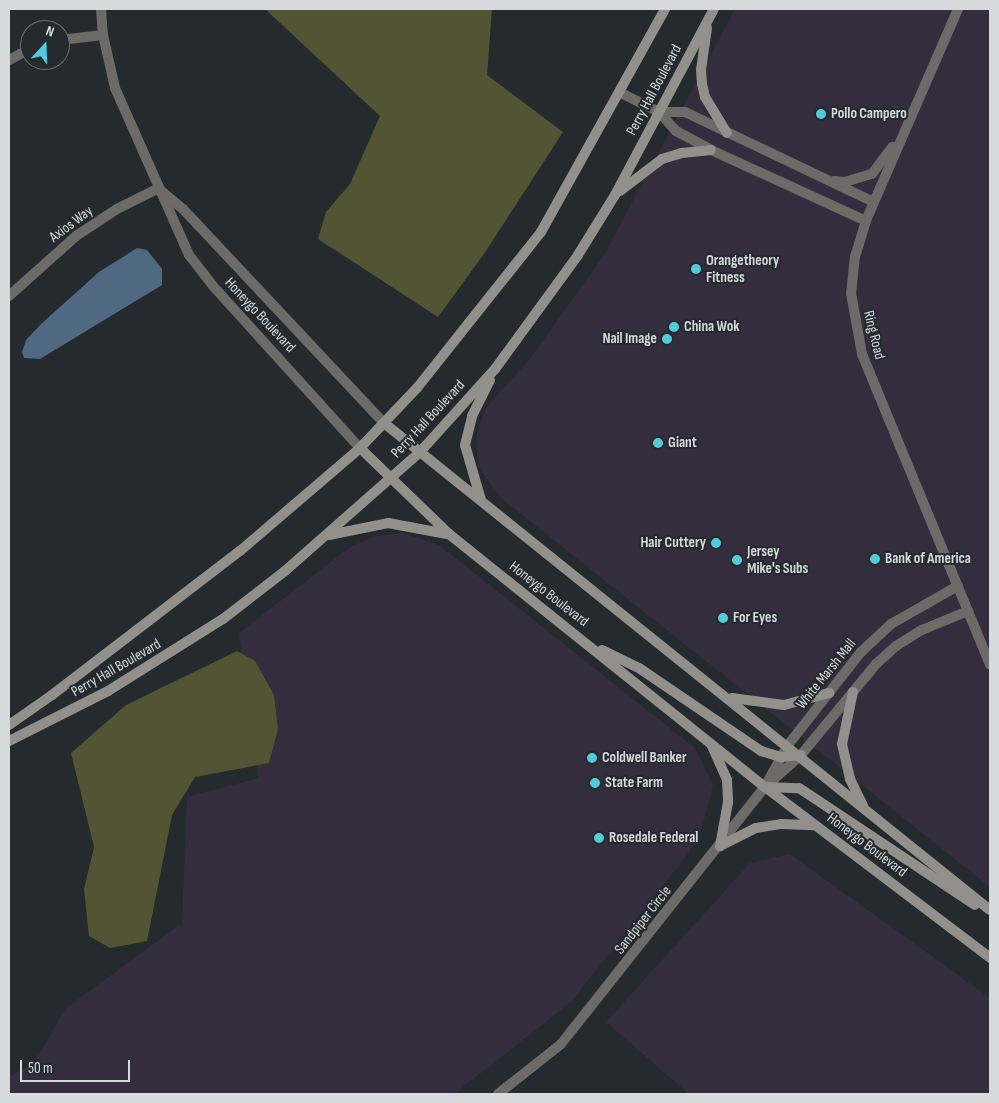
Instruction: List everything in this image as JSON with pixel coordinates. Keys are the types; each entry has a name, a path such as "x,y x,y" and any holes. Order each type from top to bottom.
{"main road":[{"name":"Perry Hall Boulevard","path":"9,725 52,695 240,551 360,448 384,423 450,348 541,232 621,93 665,9"},
{"name":"Perry Hall Boulevard","path":"9,741 108,691 183,646 285,571 420,452 495,369 556,288 615,195 714,9"},
{"path":"708,20 701,70 702,84 705,97 726,133"},
{"path":"615,195 662,159 682,153 711,150"},
{"path":"481,501 465,446 472,416 495,369"},
{"name":"Honeygo Boulevard","path":"384,423 801,755 864,809 990,910"},
{"name":"Honeygo Boulevard","path":"360,448 392,476 449,534 708,739 765,787 990,958"},
{"path":"326,536 388,523 449,534"},
{"path":"587,643 639,668 761,751 781,757 801,755"},
{"path":"853,692 843,729 842,750 850,779 864,809"},
{"path":"729,698 784,706 829,693"},
{"path":"708,739 727,780 728,802 720,846"},
{"path":"765,787 799,788 990,915"},
{"path":"720,846 756,828 781,824 814,825"}],"street":[{"name":"Honeygo Boulevard","path":"101,9 103,35 115,88 189,254 213,286 360,448"},
{"name":"Ring Road","path":"958,9 900,137 866,221 852,275 852,307 857,338 990,665"},
{"path":"70,39 103,35"},
{"path":"621,93 659,112 676,131 711,150 866,221"},
{"path":"659,112 685,112 823,180 874,202"},
{"path":"823,180 845,182 872,174 900,137"},
{"name":"Honeygo Boulevard","path":"158,188 183,209 384,423"},
{"name":"Axios Way","path":"9,296 76,236 117,209 158,188"},
{"name":"White Marsh Mall","path":"765,787 788,745 861,652 891,624 958,586"},
{"path":"801,755 853,692 896,646 922,630 968,611"},
{"name":"Sandpiper Circle","path":"498,1094 561,1044 765,787 801,755"}],"shaded area":[{"path":"735,9 990,9 990,887 501,498 478,467 477,435 484,410 529,360 604,255"},
{"path":"403,533 439,545 695,748 713,785 702,828 687,855 571,1002 454,1094 9,1094 9,1077 34,1063 65,1009 182,923 187,797 259,778 239,633 350,547 374,536"},
{"path":"790,854 990,998 990,1094 689,1094 606,1022 750,863"}],"green space":[{"path":"265,9 492,9 487,75 563,132 484,254 438,317 318,239 326,212 350,184 380,116"},
{"path":"237,651 255,661 274,695 278,729 269,763 195,777 172,815 147,941 110,948 89,936 84,889 94,847 71,753 126,705"}],"water":[{"path":"137,248 147,250 162,269 162,285 40,359 24,358 22,352 26,340 41,324 99,272"}],"place":[{"name":"Pollo Campero","path":"821,114"},
{"name":"Orangetheory Fitness","path":"696,269"},
{"name":"China Wok","path":"674,327"},
{"name":"Nail Image","path":"667,339"},
{"name":"Giant","path":"658,443"},
{"name":"Hair Cuttery","path":"716,543"},
{"name":"Bank of America","path":"875,559"},
{"name":"Jersey Mike's Subs","path":"737,560"},
{"name":"For Eyes","path":"723,618"},
{"name":"Coldwell Banker","path":"592,758"},
{"name":"State Farm","path":"595,783"},
{"name":"Rosedale Federal","path":"599,838"}]}
